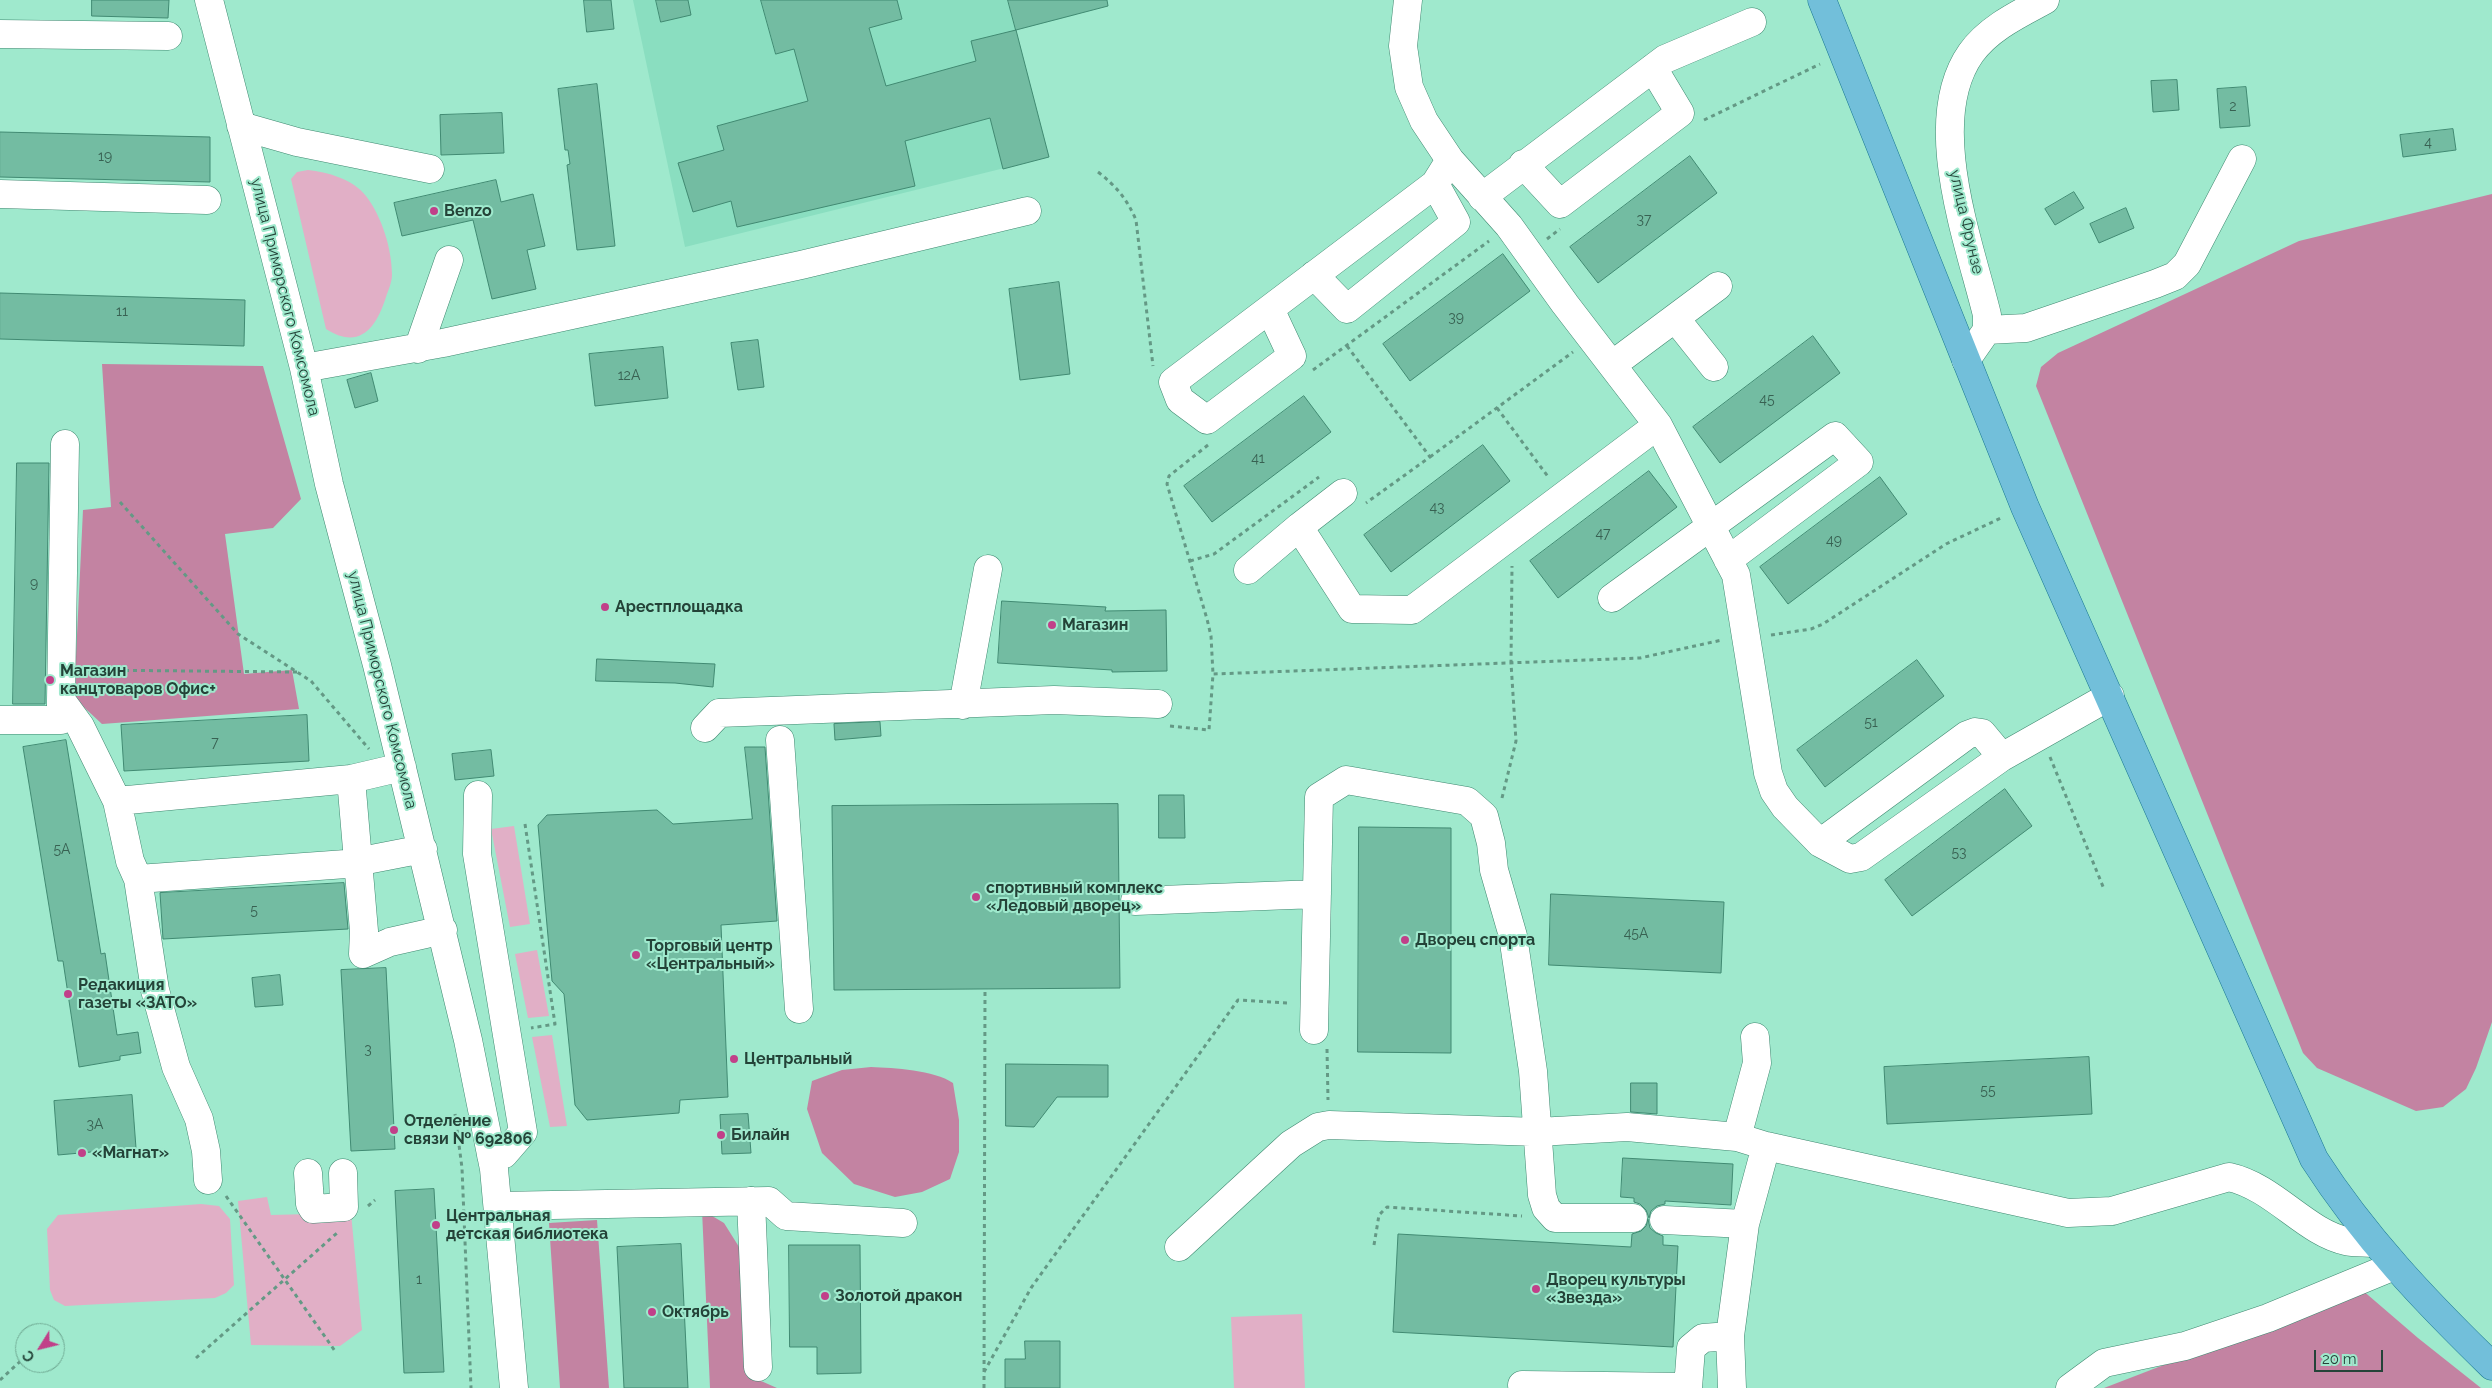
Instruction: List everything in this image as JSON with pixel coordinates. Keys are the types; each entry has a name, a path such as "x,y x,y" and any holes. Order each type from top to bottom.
{"main road":[{"path":"1822,0 2024,507 2110,696 2314,1159 2339,1199 2373,1243 2492,1366"}],"street":[{"name":"улица Приморского Комсомола","path":"209,0 304,368 391,769 423,849 468,1040 491,1155 498,1206 514,1388"},
{"path":"1408,0 1404,46 1409,87 1424,121 1450,160 1509,226 1658,425 1736,575 1748,638 1768,773 1774,790 1785,807 1820,843 1850,859 1861,857 2002,757 2110,696"},
{"name":"улица Фрунзе","path":"1987,330 1988,315 1954,180 1950,109 1959,75 1972,52 1999,25 2045,0"},
{"path":"1482,197 1665,58 1752,22"},
{"path":"0,34 168,36"},
{"path":"1523,164 1560,204 1680,113 1653,68"},
{"path":"241,126 297,142 430,169"},
{"path":"1966,360 1987,330 2026,328 2175,276 2187,264 2242,159"},
{"path":"1270,309 1435,184 1450,160"},
{"path":"1314,276 1347,309 1456,222 1435,184"},
{"path":"0,194 207,200"},
{"path":"304,368 418,349 801,265 1027,211"},
{"path":"418,349 449,260"},
{"path":"1612,366 1718,286"},
{"path":"1675,318 1714,367"},
{"path":"1299,527 1352,608 1412,610 1658,425"},
{"path":"1612,598 1835,436 1859,462 1728,560"},
{"path":"0,720 62,720 61,670 65,444"},
{"path":"1248,570 1299,527 1350,501"},
{"path":"963,705 988,569"},
{"path":"61,700 80,726 117,801 130,861 138,879 155,990 176,1067 199,1119 217,1187"},
{"path":"705,728 719,713 1054,700 1160,715"},
{"path":"1820,843 1967,735 1982,732 2002,757"},
{"path":"780,740 799,1009"},
{"path":"117,801 351,778 391,769"},
{"path":"351,778 364,930 363,954 390,942 443,930"},
{"path":"1318,1027 1317,894 1320,798 1346,780 1467,801 1484,816 1491,843 1494,870 1513,936 1533,1071 1542,1195 1546,1208 1555,1218 1633,1218"},
{"path":"478,794 477,854 523,1132 504,1154 491,1155"},
{"path":"138,879 358,862 423,849"},
{"path":"1135,901 1317,894"},
{"path":"1737,1136 1757,1063 1755,1038"},
{"path":"1179,1248 1291,1144 1318,1126 1347,1125 1538,1132 1627,1127 1737,1136 1766,1146 2068,1214 2112,1211 2229,1177 2245,1181 2264,1191 2329,1236 2348,1242 2373,1243"},
{"path":"1732,1388 1730,1336 1745,1224 1766,1146"},
{"path":"308,1174 310,1204 313,1209 318,1210 344,1207 343,1173"},
{"path":"751,1201 758,1367"},
{"path":"498,1206 769,1201 786,1216 903,1223"},
{"path":"1664,1220 1745,1224"},
{"path":"2070,1388 2104,1364 2185,1346 2259,1321 2394,1266"},
{"path":"1522,1385 1688,1388 1691,1348 1703,1338 1730,1336"}],"path":[{"path":"1098,172 1115,186 1128,201 1136,220 1148,333"},
{"path":"1308,374 1509,226"},
{"path":"1350,501 1430,457 1592,339"},
{"path":"1347,346 1430,457"},
{"path":"1497,408 1563,496"},
{"path":"1160,715 1209,730 1213,674 1211,636 1167,484 1169,476 1212,442"},
{"path":"120,502 238,634 311,681 376,757 391,769"},
{"path":"1213,674 1640,658 1726,639 1748,638 1811,629 1823,624 1946,544 2024,507"},
{"path":"1500,806 1516,741 1511,663 1512,535"},
{"path":"61,670 297,672"},
{"path":"2040,734 2104,889"},
{"path":"507,1032 555,1024 525,824"},
{"path":"984,1388 985,989"},
{"path":"984,1372 1031,1288 1238,1000 1318,1027 1328,1102"},
{"path":"455,1111 462,1168 471,1388"},
{"path":"217,1187 335,1350"},
{"path":"367,1207 375,1200"},
{"path":"1374,1245 1379,1215 1387,1207 1555,1218"},
{"path":"196,1358 284,1278 345,1226"},
{"path":"0,1380 15,1366"}],"shaded area":[{"path":"633,0 1072,0 1076,15 1016,30 1049,157 685,247"},
{"path":"308,170 339,177 361,190 377,214 388,244 392,265 391,283 377,318 365,333 357,337 338,335 326,329 291,179 297,172"},
{"path":"2492,194 2492,1022 2476,1068 2466,1089 2443,1107 2416,1111 2317,1068 2303,1053 2036,386 2041,367 2058,353 2299,241"},
{"path":"102,364 263,366 301,499 273,528 225,534 244,674 292,670 299,709 102,724 74,698 83,510 111,507"},
{"path":"514,826 530,924 510,927 491,829"},
{"path":"537,950 549,1016 528,1018 515,954"},
{"path":"552,1035 567,1126 550,1127 532,1037"},
{"path":"871,1067 925,1072 953,1083 959,1120 959,1152 950,1179 922,1192 895,1197 854,1184 822,1153 807,1109 812,1081 842,1070"},
{"path":"267,1197 271,1215 351,1213 362,1330 340,1346 251,1345 238,1201"},
{"path":"201,1204 219,1206 230,1219 234,1285 226,1293 215,1298 65,1306 54,1300 50,1290 47,1229 58,1215"},
{"path":"702,1210 724,1223 746,1258 752,1377 777,1388 710,1388"},
{"path":"597,1220 609,1388 560,1388 549,1223"},
{"path":"2361,1289 2418,1338 2481,1388 2104,1388"},
{"path":"1302,1314 1305,1388 1234,1388 1231,1317"}],"building":[{"path":"92,0 169,0 168,18 92,16"},
{"path":"584,0 611,0 614,29 587,32"},
{"path":"656,0 688,0 691,15 661,22"},
{"path":"761,0 897,0 902,19 869,28 886,86 976,61 971,41 1016,30 1049,157 1003,169 990,118 905,141 915,186 737,227 731,201 693,212 678,163 724,150 717,126 808,101 794,49 776,54"},
{"path":"1008,0 1107,0 1108,6 1016,30"},
{"path":"2177,80 2179,110 2153,112 2151,81"},
{"path":"597,84 615,246 577,250 567,165 570,164 568,150 565,150 558,89"},
{"path":"2246,87 2250,126 2220,128 2217,89"},
{"path":"502,113 504,153 441,155 440,115"},
{"path":"2453,129 2456,150 2403,157 2400,135"},
{"path":"0,132 210,137 210,182 0,177"},
{"path":"1690,156 1717,193 1598,283 1570,247"},
{"path":"496,180 501,202 533,194 545,246 527,250 536,289 492,299 473,220 402,236 394,203"},
{"path":"2074,192 2084,208 2055,225 2045,209"},
{"path":"2126,208 2134,228 2099,243 2090,224"},
{"path":"1503,254 1530,291 1410,381 1383,344"},
{"path":"1059,282 1070,374 1020,380 1009,289"},
{"path":"0,293 245,300 244,346 0,339"},
{"path":"1813,336 1840,373 1720,463 1693,427"},
{"path":"758,340 764,387 738,390 731,343"},
{"path":"663,347 668,398 595,406 589,354"},
{"path":"371,373 378,401 355,408 347,380"},
{"path":"1304,396 1331,432 1212,522 1184,486"},
{"path":"1483,445 1510,481 1391,572 1364,535"},
{"path":"17,463 49,463 45,704 13,704"},
{"path":"1649,471 1677,507 1558,598 1530,561"},
{"path":"1880,477 1907,514 1788,604 1760,567"},
{"name":"Магазин","path":"1002,601 1106,607 1105,611 1166,610 1167,671 1112,672 1112,670 998,663"},
{"path":"597,659 715,664 713,687 675,683 596,681"},
{"path":"1917,660 1944,696 1825,787 1797,750"},
{"path":"307,715 309,761 124,771 121,725"},
{"path":"880,722 881,736 835,740 834,724"},
{"path":"66,740 101,954 105,953 117,1035 138,1032 141,1053 120,1056 120,1060 79,1067 63,961 58,961 23,747"},
{"name":"Торговый центр «Центральный»","path":"745,747 765,747 777,921 721,925 728,1097 680,1100 679,1113 587,1120 575,1105 564,994 552,981 538,825 547,815 657,810 673,824 752,819"},
{"path":"491,750 494,776 455,780 452,754"},
{"path":"2005,789 2032,826 1912,916 1885,880"},
{"path":"1159,795 1184,795 1185,838 1159,838"},
{"name":"спортивный комплекс «Ледовый дворец»","path":"1118,804 1120,988 834,990 832,806"},
{"name":"Дворец спорта","path":"1359,827 1451,828 1451,1053 1358,1052"},
{"path":"344,883 348,929 163,939 160,893"},
{"path":"1551,894 1724,902 1721,973 1549,965"},
{"path":"386,968 395,1149 351,1151 341,970"},
{"path":"280,975 283,1005 255,1007 252,978"},
{"path":"2089,1057 2092,1114 1887,1124 1884,1067"},
{"path":"1006,1064 1108,1065 1108,1097 1057,1097 1034,1127 1006,1126"},
{"path":"1631,1083 1657,1083 1657,1114 1631,1112"},
{"path":"132,1095 136,1148 58,1155 54,1101"},
{"path":"748,1114 751,1153 722,1154 720,1115"},
{"path":"1623,1158 1733,1164 1731,1205 1665,1201 1665,1204 1657,1206 1651,1211 1649,1218 1646,1210 1640,1204 1634,1202 1634,1198 1621,1197"},
{"path":"434,1189 444,1372 404,1373 395,1191"},
{"name":"Дворец культуры «Звезда»","path":"1648,1219 1650,1228 1663,1236 1663,1245 1678,1246 1673,1347 1393,1332 1398,1234 1631,1247 1632,1234 1641,1231 1646,1226"},
{"name":"Октябрь","path":"681,1244 688,1388 624,1388 617,1247"},
{"name":"Золотой дракон","path":"789,1245 860,1245 861,1373 817,1374 817,1347 790,1347"},
{"path":"1025,1341 1060,1341 1060,1388 1005,1388 1005,1359 1025,1359"}],"place":[{"name":"Benzo","path":"434,211"},
{"name":"Арестплощадка","path":"605,607"},
{"name":"Магазин","path":"1052,625"},
{"name":"Магазин канцтоваров Офис+","path":"50,680"},
{"name":"спортивный комплекс «Ледовый дворец»","path":"976,897"},
{"name":"Дворец спорта","path":"1405,940"},
{"name":"Торговый центр «Центральный»","path":"636,955"},
{"name":"Редакиция газеты «ЗАТО»","path":"68,994"},
{"name":"Центральный","path":"734,1059"},
{"name":"Отделение связи № 692806","path":"394,1130"},
{"name":"Билайн","path":"721,1135"},
{"name":"«Магнат»","path":"82,1153"},
{"name":"Центральная детская библиотека","path":"436,1225"},
{"name":"Дворец культуры «Звезда»","path":"1536,1289"},
{"name":"Золотой дракон","path":"825,1296"},
{"name":"Октябрь","path":"652,1312"}]}
